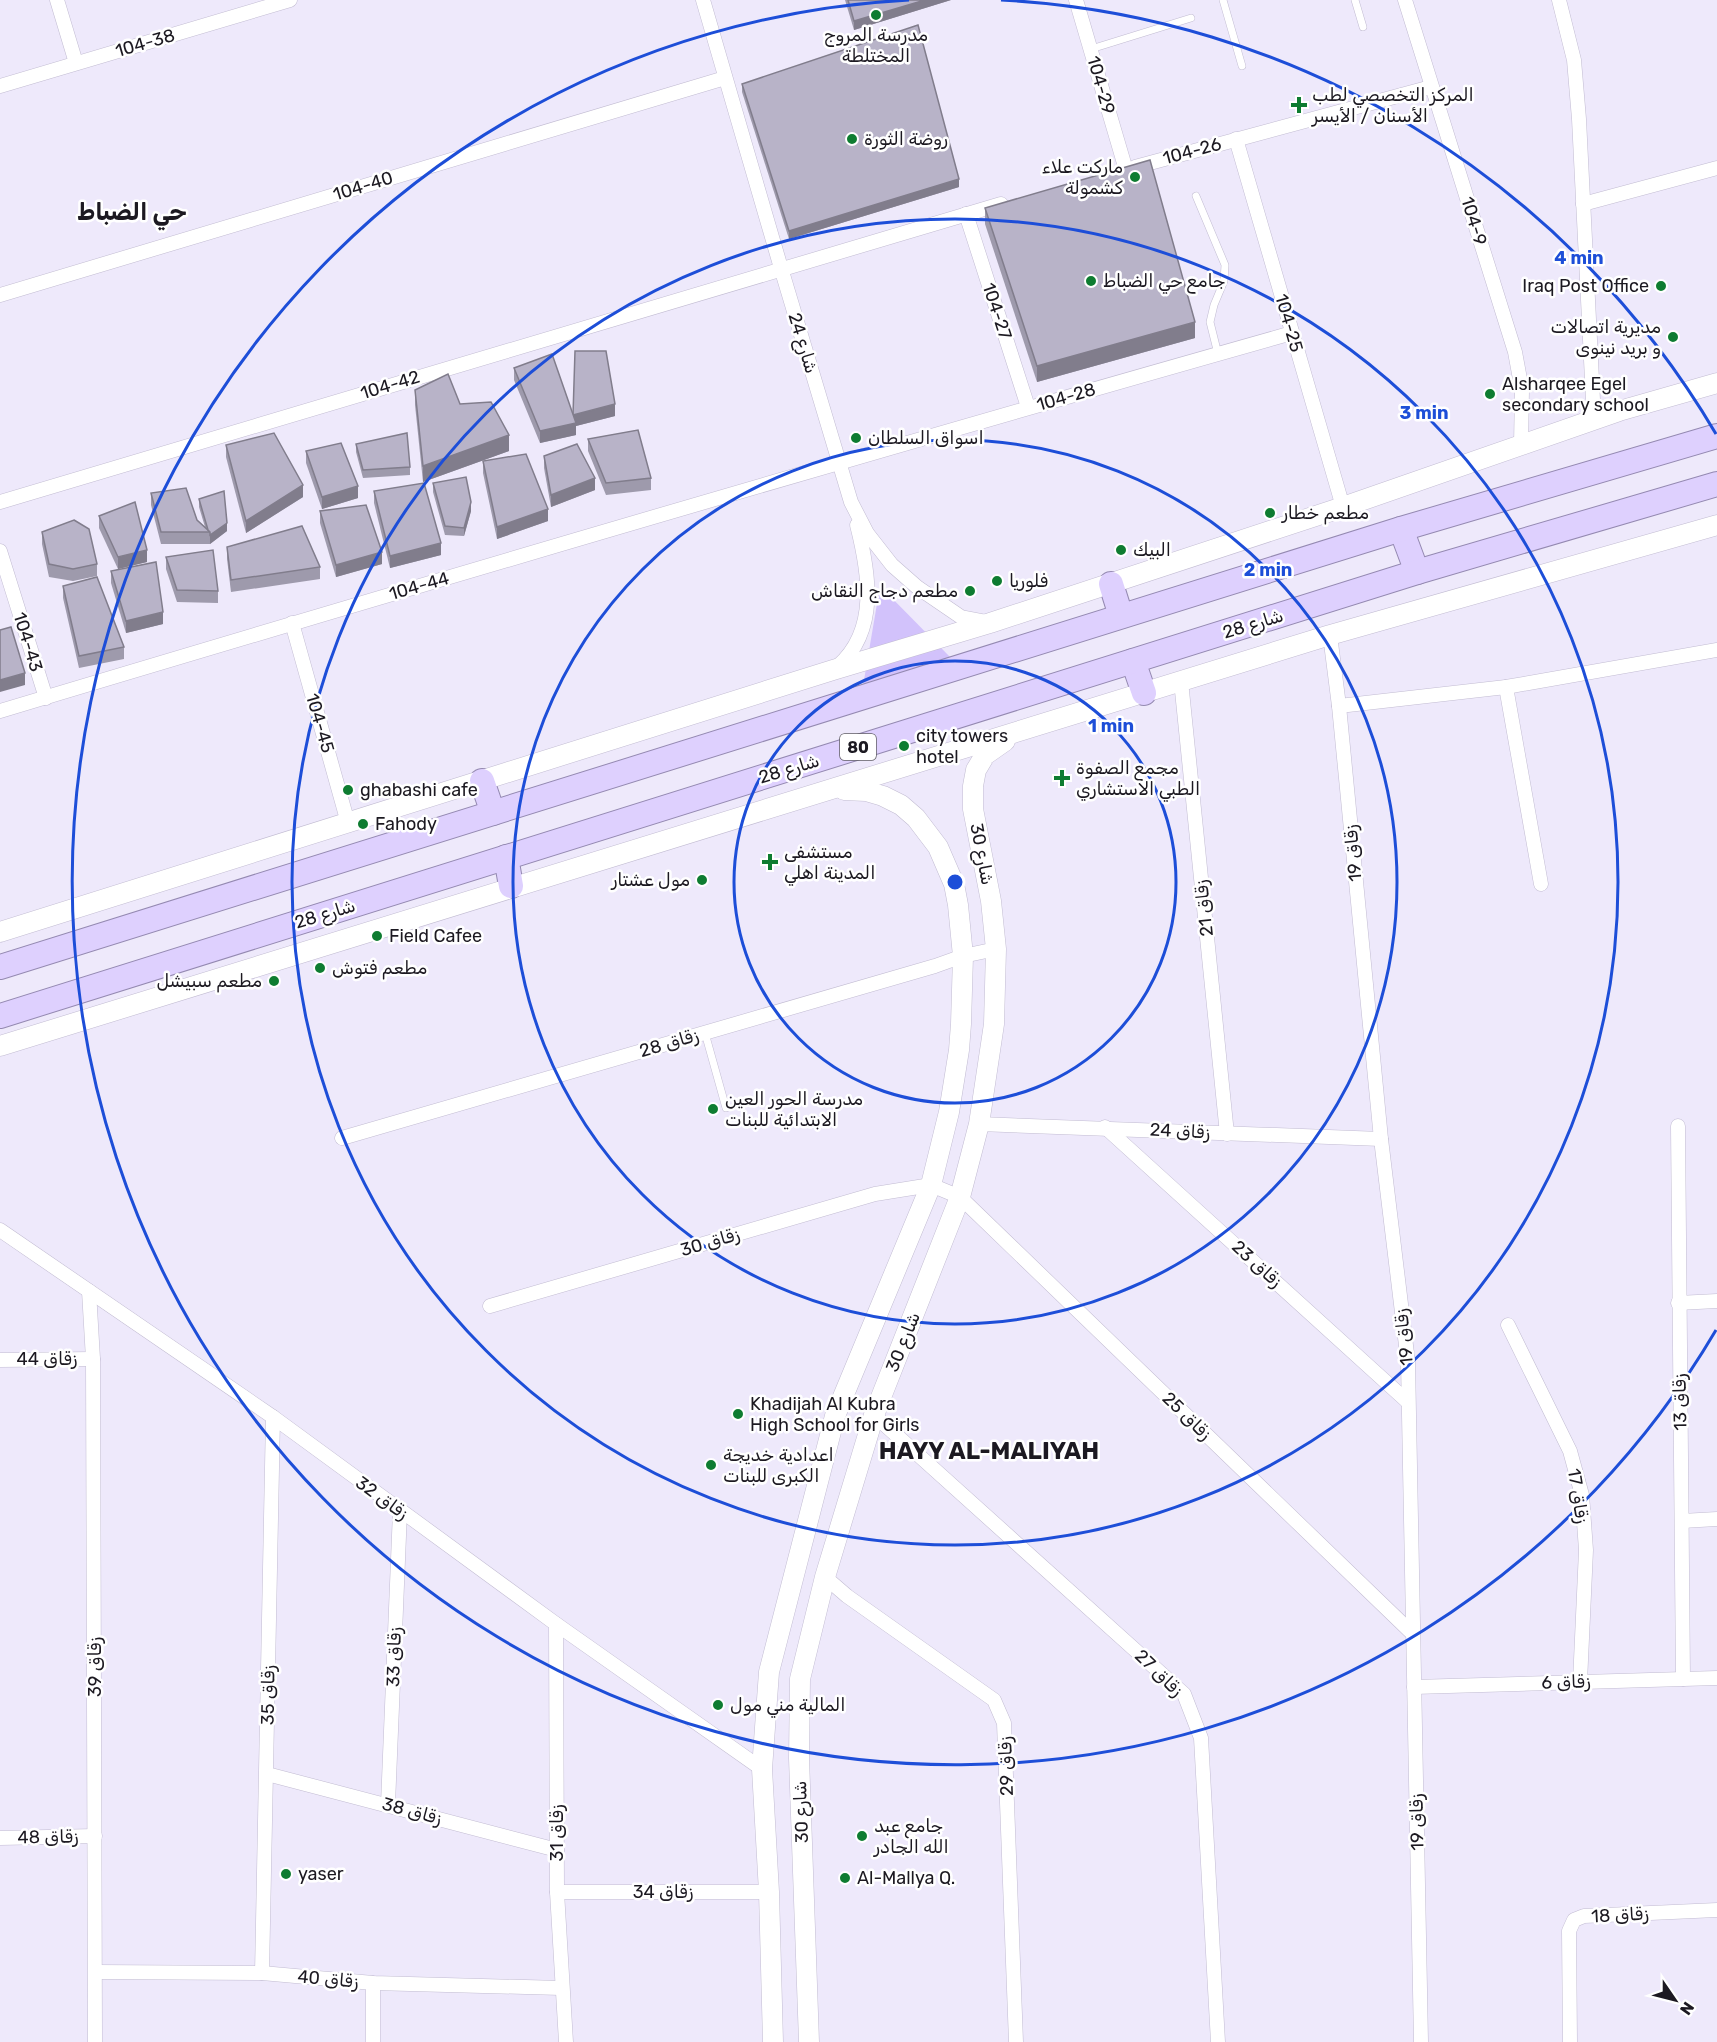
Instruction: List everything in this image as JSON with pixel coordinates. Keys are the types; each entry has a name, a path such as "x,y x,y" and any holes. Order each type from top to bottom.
{"highway":[{"path":"0,967 1401,529 1717,436"},
{"name":"شارع 28","path":"0,1016 1417,572 1717,484"},
{"path":"1401,529 1417,572"},
{"path":"1111,584 1121,616"},
{"path":"1133,661 1144,693"},
{"path":"482,781 493,813"},
{"path":"506,857 512,886"}],"main road":[{"path":"0,932 833,670 990,623 1343,507 1594,420 1717,383"},
{"path":"0,1046 1330,635 1717,525"},
{"name":"شارع 30","path":"809,2042 799,1758 800,1679 825,1577 874,1415 960,1197 979,1124 994,1024 996,949 991,901 973,809 976,770 985,755 996,745 1050,722"},
{"name":"شارع 30","path":"773,2042 769,1892 762,1769 769,1672 835,1416 931,1185 949,1112 959,1050 963,956 954,884 946,863 930,835 901,804 866,791 829,790"}],"street":[{"path":"57,0 76,63"},
{"name":"104-38","path":"0,86 269,3 290,0"},
{"name":"شارع 24","path":"703,0 851,502 867,533 900,573 934,600 961,617 990,623"},
{"name":"104-29","path":"1076,0 1091,49 1121,171"},
{"name":"104-9","path":"1406,0 1431,87 1515,352 1521,390 1521,446"},
{"path":"1559,0 1574,60 1594,420"},
{"name":"104-40","path":"0,295 725,78"},
{"name":"104-26","path":"1121,171 1431,87"},
{"name":"104-25","path":"1236,139 1343,507"},
{"path":"1583,204 1717,168"},
{"path":"781,268 1012,201"},
{"name":"104-27","path":"966,214 1028,407"},
{"name":"104-42","path":"0,502 781,268"},
{"name":"104-28","path":"840,463 1028,407 1292,333"},
{"name":"104-44","path":"0,711 840,463"},
{"path":"833,670 851,655 860,638 867,612 867,577 851,502"},
{"name":"104-43","path":"0,551 46,698"},
{"name":"104-45","path":"292,623 348,823"},
{"name":"زقاق 19","path":"1330,635 1381,1138 1408,1362 1421,2042"},
{"path":"1339,706 1506,687 1717,650"},
{"name":"زقاق 21","path":"1181,681 1227,1134"},
{"path":"1506,687 1540,884"},
{"name":"زقاق 28","path":"342,1138 963,956 996,949"},
{"name":"زقاق 24","path":"979,1124 1381,1138"},
{"name":"زقاق 13","path":"1678,1126 1683,1679"},
{"name":"زقاق 23","path":"1105,1127 1408,1402"},
{"path":"931,1185 960,1197"},
{"name":"زقاق 30","path":"490,1306 876,1194 931,1185"},
{"name":"زقاق 25","path":"960,1197 1413,1634"},
{"name":"زقاق 32","path":"0,1230 273,1417 556,1624 762,1769"},
{"name":"زقاق 39","path":"89,1291 93,1359 95,2042"},
{"path":"1678,1303 1717,1301"},
{"name":"زقاق 17","path":"1509,1325 1570,1451 1582,1495 1586,1550 1580,1682"},
{"name":"زقاق 44","path":"0,1360 93,1359"},
{"name":"زقاق 27","path":"874,1415 1184,1694 1201,1737 1218,2042"},
{"name":"زقاق 35","path":"262,1973 273,1417"},
{"name":"زقاق 33","path":"388,1804 400,1511"},
{"path":"1682,1521 1717,1519"},
{"name":"زقاق 29","path":"825,1577 847,1596 994,1700 1004,1723 1016,2042"},
{"name":"زقاق 31","path":"556,1624 557,1892 566,2042"},
{"name":"زقاق 6","path":"1414,1687 1717,1678"},
{"name":"زقاق 38","path":"267,1774 557,1850"},
{"name":"زقاق 48","path":"0,1838 95,1836"},
{"name":"زقاق 34","path":"557,1892 769,1892"},
{"name":"زقاق 18","path":"1570,2042 1569,1931 1574,1920 1584,1916 1717,1911"},
{"name":"زقاق 40","path":"96,1972 262,1973 373,1983 561,1988"},
{"path":"373,1983 373,2042"}],"lane":[{"path":"1223,0 1242,66"},
{"path":"1355,0 1363,27"},
{"path":"1091,49 1191,18"},
{"path":"1196,196 1225,265 1224,281 1210,322 1218,354"},
{"path":"705,1033 726,1108"}],"shaded area":[{"path":"880,586 951,658 863,686"}],"building":[{"path":"848,0 925,0 854,21"},
{"name":"روضة الثورة","path":"918,25 959,179 789,231 742,84"},
{"name":"جامع حي الضباط","path":"1150,160 1195,322 1037,366 985,208"},
{"path":"575,351 606,351 615,404 573,415"},
{"path":"552,354 576,423 540,431 514,368"},
{"path":"448,374 460,404 491,402 509,435 423,466 415,390"},
{"path":"638,430 651,478 606,483 588,439"},
{"path":"274,433 303,485 246,521 226,445"},
{"path":"407,433 410,467 363,470 356,444"},
{"path":"341,443 358,486 322,497 306,451"},
{"path":"577,444 595,478 551,495 544,456"},
{"path":"526,454 548,509 497,527 483,461"},
{"path":"466,477 471,502 464,528 445,526 433,483"},
{"path":"424,483 441,543 390,556 374,491"},
{"path":"186,488 197,520 210,532 161,532 151,493"},
{"path":"224,491 227,523 210,535 199,499"},
{"path":"135,502 147,550 118,557 99,516"},
{"path":"366,505 382,552 336,565 320,511"},
{"path":"74,520 89,529 97,564 73,569 49,564 42,532"},
{"path":"302,526 320,567 231,580 227,547"},
{"path":"213,550 218,591 177,590 166,557"},
{"path":"156,562 163,612 126,621 111,571"},
{"path":"97,577 124,647 79,656 63,586"},
{"path":"11,627 25,673 0,680 0,630"}],"place":[{"name":"مدرسة المروج المختلطة","path":"876,15"},
{"name":"المركز التخصصي لطب الأسنان / الأيسر","path":"1299,105"},
{"name":"روضة الثورة","path":"852,139"},
{"name":"ماركت علاء كشمولة","path":"1135,177"},
{"name":"جامع حي الضباط","path":"1091,281"},
{"name":"Iraq Post Office","path":"1661,286"},
{"name":"مديرية اتصالات و بريد نينوى","path":"1673,337"},
{"name":"Alsharqee Egel secondary school","path":"1490,394"},
{"name":"اسواق السلطان","path":"856,438"},
{"name":"مطعم خطار","path":"1270,513"},
{"name":"البيك","path":"1121,550"},
{"name":"فلوريا","path":"997,581"},
{"name":"مطعم دجاج النقاش","path":"970,591"},
{"name":"city towers hotel","path":"904,746"},
{"name":"مجمع الصفوة الطبي الاستشاري","path":"1062,778"},
{"name":"ghabashi cafe","path":"348,790"},
{"name":"Fahody","path":"363,824"},
{"name":"مستشفى المدينة اهلي","path":"770,862"},
{"name":"مول عشتار","path":"702,880"},
{"name":"Field Cafee","path":"377,936"},
{"name":"مطعم فتوش","path":"320,968"},
{"name":"مطعم سبيشل","path":"274,981"},
{"name":"مدرسة الحور العين الابتدائية للبنات","path":"713,1109"},
{"name":"Khadijah Al Kubra High School for Girls","path":"738,1414"},
{"name":"اعدادية خديجة الكبرى للبنات","path":"711,1465"},
{"name":"المالية مني مول","path":"718,1705"},
{"name":"جامع عبد الله الجادر","path":"862,1836"},
{"name":"yaser","path":"286,1874"},
{"name":"Al-Mallya Q.","path":"845,1878"}],"district":[{"name":"حي الضباط","path":"132,212"},
{"name":"HAYY AL-MALIYAH","path":"989,1451"}]}
